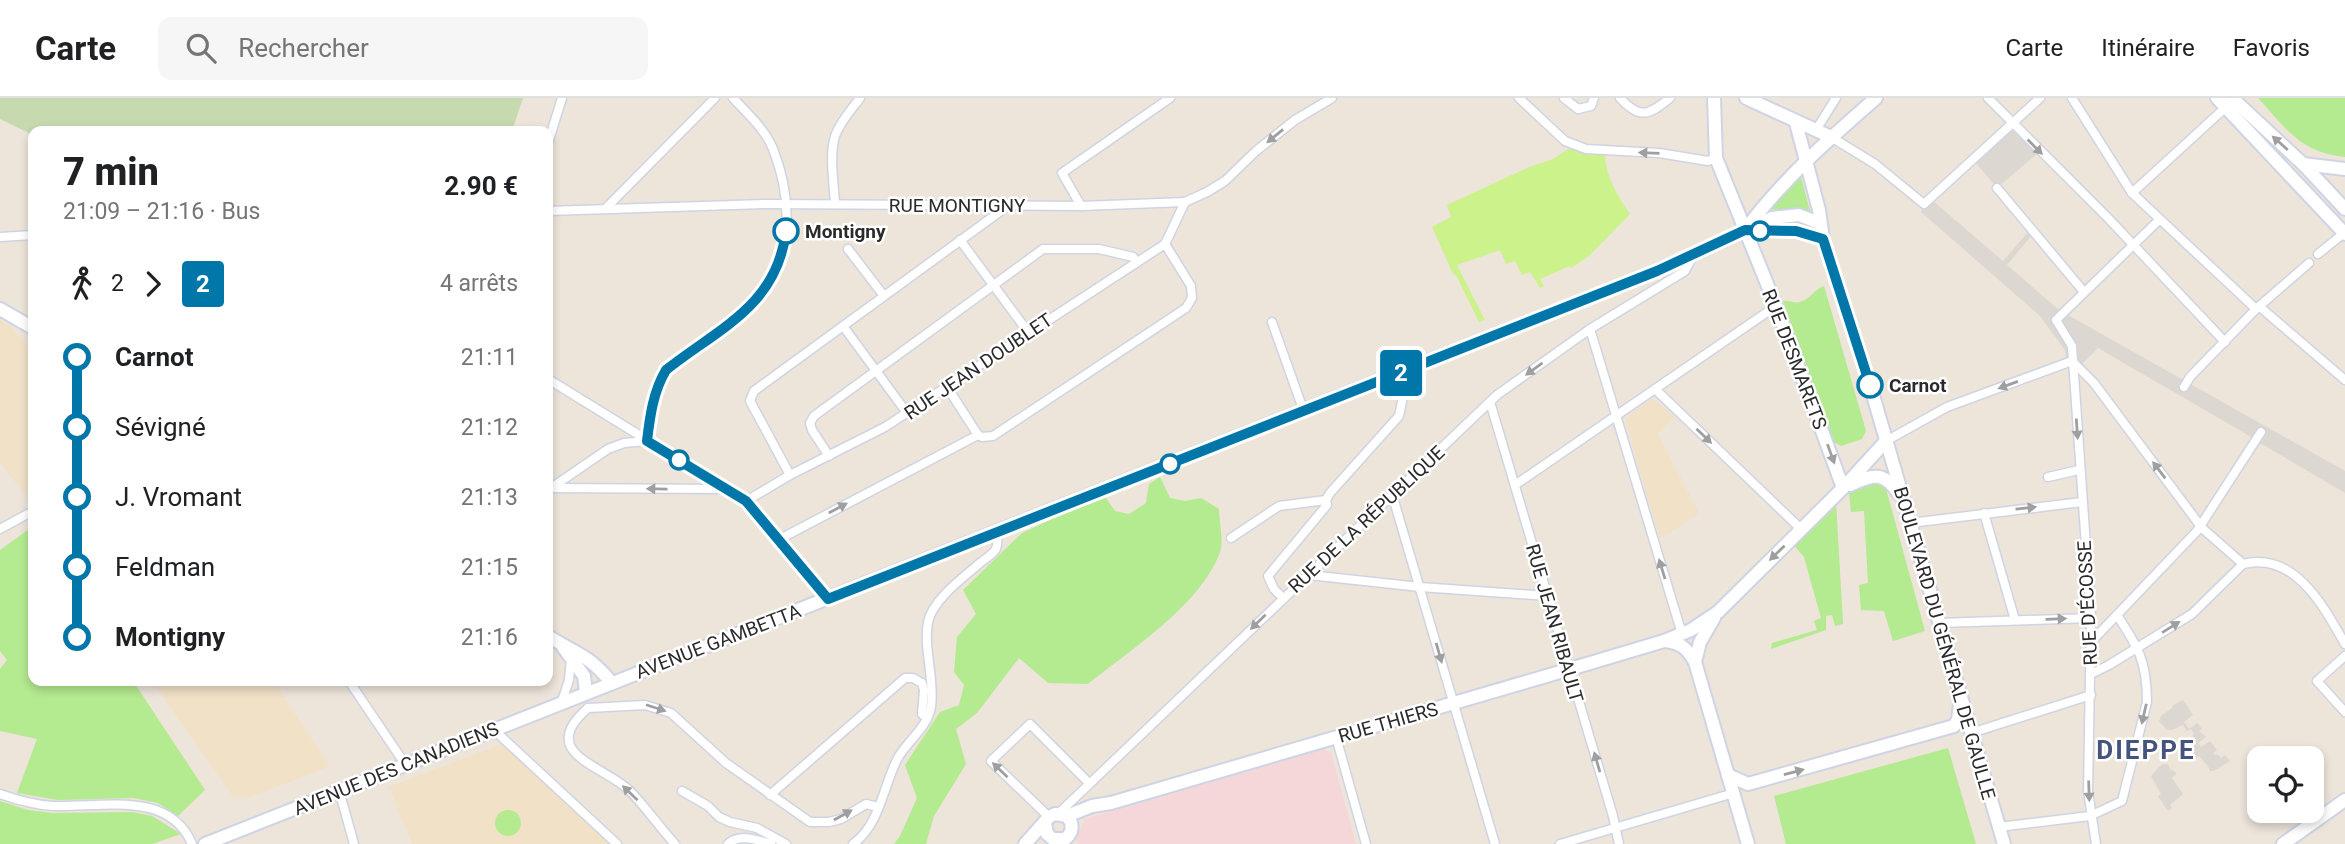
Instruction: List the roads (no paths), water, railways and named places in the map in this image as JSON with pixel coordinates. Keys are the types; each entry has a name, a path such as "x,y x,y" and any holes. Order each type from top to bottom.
{"main road":[{"name":"RUE DESMARETS","path":"1714,98 1716,158 1776,306 1843,488"},
{"path":"1746,98 1831,137"},
{"path":"1745,230 1769,198 1831,137 1876,98"},
{"path":"2225,101 2303,164 2345,209"},
{"path":"2225,101 2344,229"},
{"name":"BOULEVARD DU GÉNÉRAL DE GAULLE","path":"1796,123 1819,210 1824,242 1886,442 2004,844"},
{"path":"2303,164 2345,169"},
{"name":"AVENUE GAMBETTA","path":"586,692 1401,374 1659,278 1694,254 1772,218 1799,215 1819,223"},
{"path":"1796,231 1819,223"},
{"path":"1745,230 1796,231 1824,242"},
{"path":"0,309 28,325"},
{"path":"1748,844 1696,657 1703,635 1718,612 1886,442"},
{"path":"1843,488 1867,477 1882,477 1891,482 1904,503"},
{"name":"RUE THIERS","path":"1024,843 1061,830 1092,806 1111,803 1664,641 1682,634 1718,612"},
{"path":"553,639 583,654 597,665 611,682"},
{"path":"1664,641 1678,643 1696,657"},
{"path":"561,645 584,676 586,692"},
{"name":"AVENUE DES CANADIENS","path":"205,844 586,692"},
{"path":"1728,775 1748,784 1954,726 1961,696"},
{"path":"2283,844 2345,800"},
{"path":"2290,844 2345,805"}],"street":[{"path":"553,127 562,98"},
{"path":"606,208 715,98"},
{"path":"647,441 657,384 666,370 758,299 773,278 784,248 786,204 772,148 762,131 733,98"},
{"path":"835,204 836,135 860,98"},
{"path":"1082,206 1064,178 1062,173 1065,169 1170,98"},
{"name":"RUE MONTIGNY","path":"553,211 786,204 1082,206 1185,202 1225,181 1256,151 1295,120 1332,98"},
{"path":"1519,98 1565,141 1586,149 1659,153 1708,161 1716,158"},
{"path":"1564,98 1578,109 1591,106 1594,98"},
{"path":"1620,98 1632,111 1642,113 1651,112 1670,98"},
{"path":"1816,130 1836,98"},
{"path":"1988,98 2134,245 2225,342"},
{"path":"1831,137 1875,164 1924,204 2040,98"},
{"path":"2075,99 2132,193 2258,308 2345,380"},
{"path":"2132,193 2225,101"},
{"path":"1997,188 2084,292"},
{"name":"RUE JEAN DOUBLET","path":"746,501 907,413 1164,244 1185,202"},
{"path":"790,475 750,401 754,391 1009,205"},
{"path":"2159,220 2056,320 2071,346 2072,361 2094,383 2201,524 2243,564 2273,564 2306,584 2345,644"},
{"path":"2318,254 2344,229"},
{"path":"0,237 28,235"},
{"path":"960,240 1028,332"},
{"path":"947,387 978,435 993,436 1186,308 1192,298 1191,286 1164,244"},
{"path":"848,249 884,296"},
{"path":"829,456 812,430 810,423 814,416 1043,249 1099,249 1133,257 1137,262"},
{"path":"2184,387 2190,377 2258,308 2309,263"},
{"name":"RUE DE LA RÉPUBLIQUE","path":"1061,830 1089,783 1490,402 1659,278"},
{"path":"1515,485 1776,306"},
{"path":"1272,322 1304,412"},
{"path":"843,326 907,413"},
{"path":"1590,329 1682,634"},
{"path":"1886,442 1947,407 2072,361"},
{"name":"RUE D'ÉCOSSE","path":"2072,361 2091,618 2088,791 2096,844"},
{"path":"1283,598 1274,589 1268,576 1327,505 1326,500 1330,493 1399,416 1405,387 1401,374"},
{"path":"553,382 746,501 828,599"},
{"path":"1655,389 1801,529"},
{"name":"RUE JEAN RIBAULT","path":"1490,402 1619,844"},
{"path":"2091,642 2197,531 2261,432"},
{"path":"778,540 978,435"},
{"path":"553,485 608,449 624,443 647,441"},
{"path":"2048,477 2079,470"},
{"path":"553,488 725,489"},
{"path":"1392,494 1495,844"},
{"path":"1231,538 1279,506 1326,500"},
{"path":"1910,523 2082,502"},
{"path":"1984,513 2015,620"},
{"path":"0,529 28,514"},
{"path":"853,844 873,819 898,757 927,719 931,689 930,657 926,638 929,618 950,588 995,550 998,538 996,533"},
{"path":"2091,674 2201,607 2243,564"},
{"path":"1309,575 1420,587 1548,596"},
{"path":"1999,827 2090,816 2122,801 2147,702 2141,654 2117,615"},
{"path":"1939,623 2091,618"},
{"path":"2345,656 2317,681 2345,712"},
{"path":"562,701 569,680 571,657"},
{"path":"770,795 905,678 913,677 922,683 922,714 927,719"},
{"path":"352,686 405,764"},
{"path":"586,692 588,708"},
{"path":"1971,733 2091,695"},
{"path":"675,844 627,789 575,754 569,743 569,732 588,708 645,705 671,713 726,764 810,822 829,822 866,804 878,807"},
{"path":"1061,830 991,761 1030,724 1089,783"},
{"path":"493,729 617,844"},
{"path":"1336,737 1366,844"},
{"path":"339,790 354,844"},
{"path":"682,792 708,806 719,817 757,828 786,844"},
{"path":"1560,844 1734,793"},
{"path":"0,794 19,801 52,806 137,805 151,808 185,831 191,844"},
{"path":"728,844 732,840 742,838 771,844"}],"place":[{"name":"Montigny","path":"786,231"},
{"name":"Carnot","path":"1870,385"}],"district":[{"name":"DIEPPE","path":"2146,750"}]}
